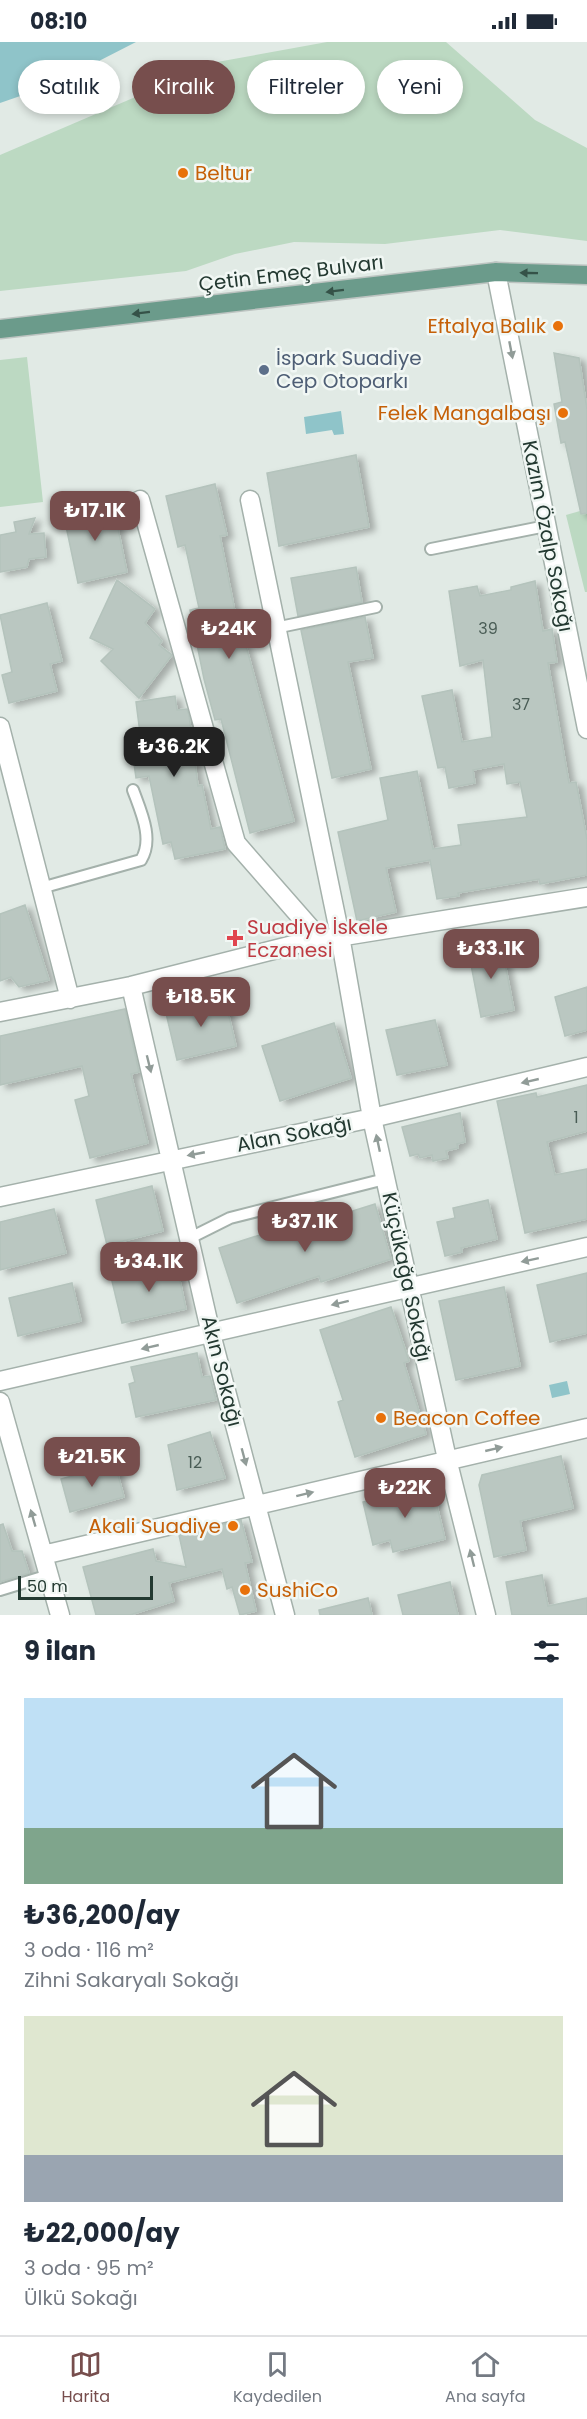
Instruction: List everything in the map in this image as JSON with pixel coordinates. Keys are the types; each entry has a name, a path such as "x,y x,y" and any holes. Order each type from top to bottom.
{"main road":[{"name":"Çetin Emeç Bulvarı","path":"0,329 496,272 587,275"}],"street":[{"name":"Kazım Özalp Sokağı","path":"496,272 546,526 583,685 587,729"},
{"path":"140,500 236,843 320,939"},
{"name":"Küçükağa Sokağı","path":"250,500 340,936 372,1118 447,1459 486,1615"},
{"path":"0,727 70,999"},
{"path":"0,1012 131,986 320,939 587,897"},
{"name":"Akın Sokağı","path":"131,986 211,1334 285,1615"},
{"name":"Alan Sokağı","path":"0,1197 372,1118 587,1068"},
{"path":"0,1381 211,1334 408,1286 587,1247"},
{"path":"0,1402 60,1615"},
{"path":"43,1555 587,1428"}],"lane":[{"path":"431,549 546,526"},
{"path":"275,628 376,607"},
{"path":"41,888 141,860 146,852 148,840 133,790"},
{"path":"190,1238 230,1218 385,1179"},
{"path":"0,1590 49,1575"}],"green space":[{"path":"327,42 446,42 535,120 587,148 587,241 500,230 385,244 294,242 235,254 186,271 0,291 0,155 96,114 120,114 120,104 132,98 132,114 235,114 235,60 228,60"},
{"path":"27,357 43,502 0,507 0,360"},
{"path":"587,509 587,592 585,592 566,515"}],"water":[{"path":"0,42 136,42 101,60 18,60 18,97 0,103"},
{"path":"341,411 344,434 334,435 332,430 306,434 304,417"},
{"path":"567,1381 570,1394 552,1398 549,1385"}],"building":[{"path":"554,353 579,358 587,409 587,513 581,514 565,442 561,443 554,404 562,402"},
{"path":"356,455 369,527 279,546 267,473"},
{"path":"215,484 227,535 220,536 242,647 246,646 294,821 250,833 221,719 215,720 204,679 190,610 199,608 185,545 178,547 166,496"},
{"path":"112,500 127,572 78,583 63,512"},
{"path":"35,518 29,534 44,533 46,557 29,559 27,567 0,572 0,535 16,532 14,522"},
{"path":"356,567 362,602 298,616 291,578"},
{"path":"117,580 155,609 145,623 162,641 159,645 172,655 139,698 101,661 113,649 90,638"},
{"path":"535,581 543,631 552,629 557,662 548,663 569,783 576,782 587,839 587,875 540,884 539,879 458,893 459,896 437,899 430,860 386,868 396,912 357,921 338,832 388,820 380,778 417,771 433,849 461,845 458,825 527,817 520,782 507,784 504,764 473,770 475,783 449,788 445,767 438,768 422,696 452,690 462,742 492,737 483,660 460,666 449,591 477,586 480,596 511,590 511,587"},
{"path":"47,603 62,661 50,664 57,691 9,703 2,675 12,672 0,615"},
{"path":"365,617 373,658 348,662 371,769 332,778 301,630"},
{"path":"175,696 177,710 187,709 189,715 198,786 202,785 211,829 220,827 225,849 175,859 171,842 163,844 149,776 136,778 132,750 142,749 136,702"},
{"path":"25,905 49,980 19,987 11,977 0,981 0,914"},
{"path":"501,943 514,1010 481,1017 468,949"},
{"path":"587,987 587,1030 565,1036 555,997"},
{"path":"224,995 236,1046 177,1060 165,1009"},
{"path":"125,1009 139,1072 131,1074 148,1143 90,1158 75,1100 89,1096 82,1066 0,1085 0,1036"},
{"path":"435,1020 447,1065 397,1075 386,1030"},
{"path":"334,1023 351,1078 280,1101 262,1046"},
{"path":"587,1085 587,1131 547,1142 555,1175 587,1169 587,1219 525,1233 497,1101 536,1093 537,1097"},
{"path":"460,1113 465,1142 457,1144 458,1148 446,1151 448,1158 433,1161 432,1155 420,1158 418,1154 410,1156 402,1127"},
{"path":"152,1186 163,1231 107,1245 96,1200"},
{"path":"488,1200 497,1239 461,1248 462,1252 445,1256 437,1222 455,1218 453,1208"},
{"path":"375,1204 391,1259 321,1282 319,1276 237,1303 219,1248 291,1225 292,1230"},
{"path":"54,1209 66,1253 0,1270 0,1222"},
{"path":"176,1262 186,1309 122,1323 111,1277"},
{"path":"587,1273 587,1333 550,1342 537,1285"},
{"path":"72,1283 81,1321 18,1336 9,1298"},
{"path":"504,1287 520,1366 456,1380 439,1301"},
{"path":"391,1307 409,1361 404,1363 426,1434 355,1457 338,1402 343,1400 320,1330"},
{"path":"197,1353 202,1377 210,1376 216,1400 136,1417 129,1384 135,1382 131,1367"},
{"path":"210,1432 225,1478 177,1490 168,1445"},
{"path":"561,1456 573,1508 520,1521 526,1550 494,1557 479,1485 482,1475"},
{"path":"115,1464 124,1497 70,1512 61,1479"},
{"path":"432,1485 445,1539 393,1552 390,1540 373,1545 363,1502"},
{"path":"241,1520 252,1562 245,1563 256,1611 240,1615 232,1587 227,1589 222,1569 169,1583 174,1601 130,1615 96,1615 83,1567 153,1549 156,1561 186,1567 179,1535"},
{"path":"3,1524 12,1551 22,1551 29,1573 0,1582 0,1525"},
{"path":"542,1575 548,1606 587,1598 587,1615 512,1615 506,1582"},
{"path":"450,1582 458,1615 403,1615 398,1595"},
{"path":"368,1598 372,1615 320,1615 319,1610"}],"place":[{"name":"Beltur","path":"183,173"},
{"name":"Eftalya Balık","path":"558,326"},
{"name":"İspark Suadiye Cep Otoparkı","path":"264,370"},
{"name":"Felek Mangalbaşı","path":"563,413"},
{"name":"Suadiye İskele Eczanesi","path":"235,938"},
{"name":"Beacon Coffee","path":"381,1418"},
{"name":"Akali Suadiye","path":"233,1526"},
{"name":"SushiCo","path":"245,1590"}]}
